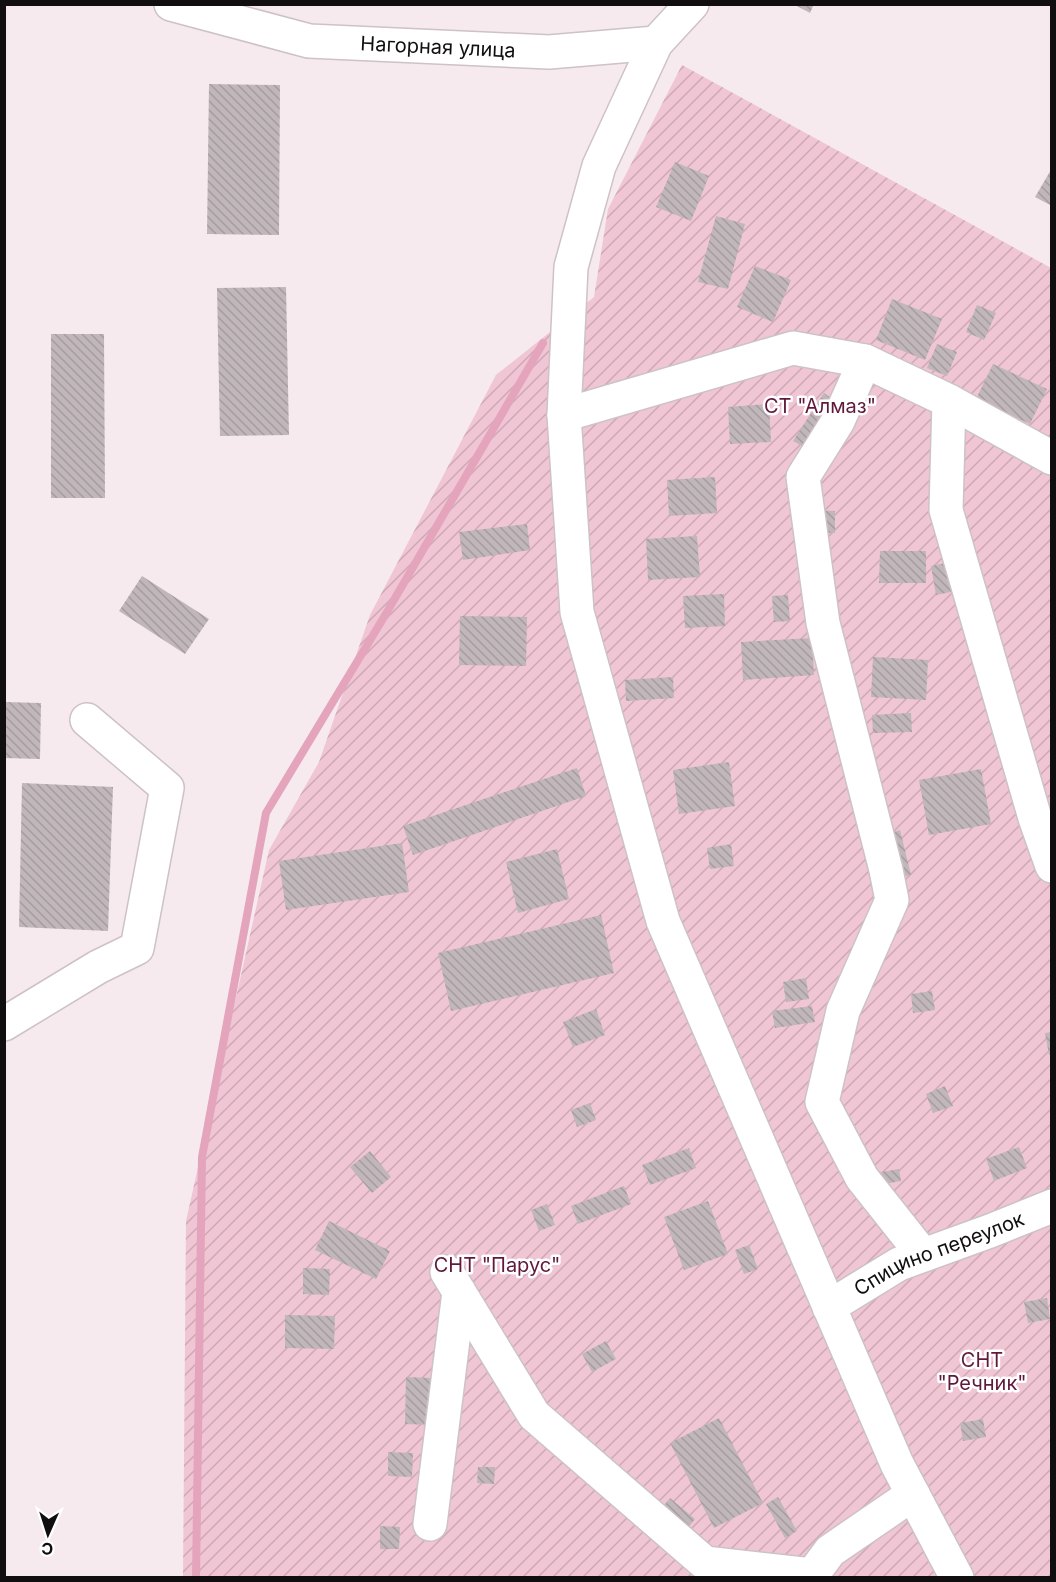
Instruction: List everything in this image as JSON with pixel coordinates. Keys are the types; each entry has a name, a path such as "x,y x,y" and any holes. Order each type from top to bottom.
{"street":[{"name":"Нагорная улица","path":"171,4 309,41 549,52 656,43"},
{"path":"692,4 656,43 599,166 572,267 564,415 577,612 663,921 897,1464 957,1578"},
{"path":"564,415 793,348 865,361 949,401 1052,458"},
{"path":"865,361 838,421 803,477 823,623 886,870 891,900 843,1011 822,1102 862,1178 923,1255"},
{"path":"949,401 946,510 1035,818 1052,866"},
{"path":"4,1024 98,967 137,948 167,788 87,720"},
{"name":"Спицино переулок","path":"829,1307 899,1264 1052,1206"},
{"path":"430,1524 453,1282 534,1415 705,1563 811,1576 830,1551 913,1494"}],"green space":[{"path":"682,65 1051,268 1051,1577 183,1578 186,1221 269,850 319,762 370,615 496,375 594,297 608,209"}],"building":[{"path":"793,4 814,4 810,13"},
{"path":"209,84 280,85 279,235 207,234"},
{"path":"675,162 709,176 691,221 656,207"},
{"path":"1052,168 1052,206 1035,197"},
{"path":"716,216 745,224 728,289 698,282"},
{"path":"755,266 791,280 773,322 737,307"},
{"path":"286,287 289,435 220,436 217,288"},
{"path":"892,299 942,319 925,360 876,340"},
{"path":"977,305 996,313 984,340 966,332"},
{"path":"51,334 104,334 105,498 51,498"},
{"path":"937,344 957,352 947,376 927,368"},
{"path":"993,364 1047,389 1030,424 976,399"},
{"path":"824,393 834,400 804,447 793,441"},
{"path":"769,404 771,442 730,444 728,407"},
{"path":"715,477 717,513 669,516 667,480"},
{"path":"815,510 835,511 835,533 814,533"},
{"path":"527,524 530,550 463,560 459,532"},
{"path":"697,536 700,577 648,580 646,539"},
{"path":"880,551 926,551 926,583 879,583"},
{"path":"950,562 956,591 936,595 931,566"},
{"path":"142,576 209,619 185,654 119,611"},
{"path":"724,594 725,626 685,628 683,596"},
{"path":"788,595 790,621 774,622 772,596"},
{"path":"460,616 527,617 526,666 459,665"},
{"path":"812,638 814,675 743,680 741,642"},
{"path":"873,657 928,660 926,700 871,697"},
{"path":"673,677 674,698 626,701 625,680"},
{"path":"4,702 41,703 40,759 4,758"},
{"path":"911,713 912,732 873,733 872,715"},
{"path":"729,762 735,806 679,814 673,770"},
{"path":"577,768 586,796 413,855 403,826"},
{"path":"981,769 991,824 929,835 919,780"},
{"path":"22,783 113,787 108,931 19,927"},
{"path":"900,830 911,875 897,878 887,834"},
{"path":"402,843 409,892 286,910 279,861"},
{"path":"731,844 734,866 710,869 707,848"},
{"path":"557,849 569,899 518,913 506,862"},
{"path":"601,915 614,973 451,1011 438,953"},
{"path":"806,978 809,999 786,1002 783,982"},
{"path":"932,991 935,1010 913,1013 911,994"},
{"path":"812,1006 815,1022 775,1028 772,1011"},
{"path":"596,1009 605,1035 573,1047 563,1022"},
{"path":"1052,1032 1052,1055 1049,1055 1045,1033"},
{"path":"945,1086 953,1106 933,1113 926,1094"},
{"path":"590,1103 596,1120 577,1127 571,1110"},
{"path":"1019,1147 1027,1168 994,1181 986,1159"},
{"path":"689,1148 696,1168 650,1185 642,1165"},
{"path":"370,1151 391,1177 372,1193 350,1167"},
{"path":"899,1169 901,1181 879,1185 876,1173"},
{"path":"624,1186 631,1204 578,1224 571,1206"},
{"path":"708,1201 728,1254 684,1270 664,1217"},
{"path":"547,1204 555,1225 539,1231 531,1210"},
{"path":"329,1221 390,1251 376,1279 315,1250"},
{"path":"749,1245 758,1269 744,1274 735,1250"},
{"path":"303,1268 330,1269 329,1295 303,1294"},
{"path":"1047,1298 1050,1319 1028,1323 1024,1302"},
{"path":"285,1315 335,1316 334,1349 285,1348"},
{"path":"606,1341 616,1359 592,1372 582,1354"},
{"path":"406,1377 431,1378 430,1425 405,1424"},
{"path":"719,1418 763,1503 714,1528 670,1443"},
{"path":"983,1419 986,1437 963,1441 960,1423"},
{"path":"388,1452 413,1453 412,1477 388,1476"},
{"path":"478,1467 495,1467 494,1484 477,1483"},
{"path":"778,1497 797,1531 785,1538 766,1504"},
{"path":"670,1498 695,1519 687,1529 661,1509"},
{"path":"380,1526 400,1527 399,1549 380,1549"}],"waterway":[{"path":"196,1578 202,1157 266,813 387,612 543,343"}],"park label":[{"name":"СТ \"Алмаз\"","path":"820,406"},
{"name":"СНТ \"Парус\"","path":"497,1265"},
{"name":"СНТ \"Речник\"","path":"982,1372"}]}
